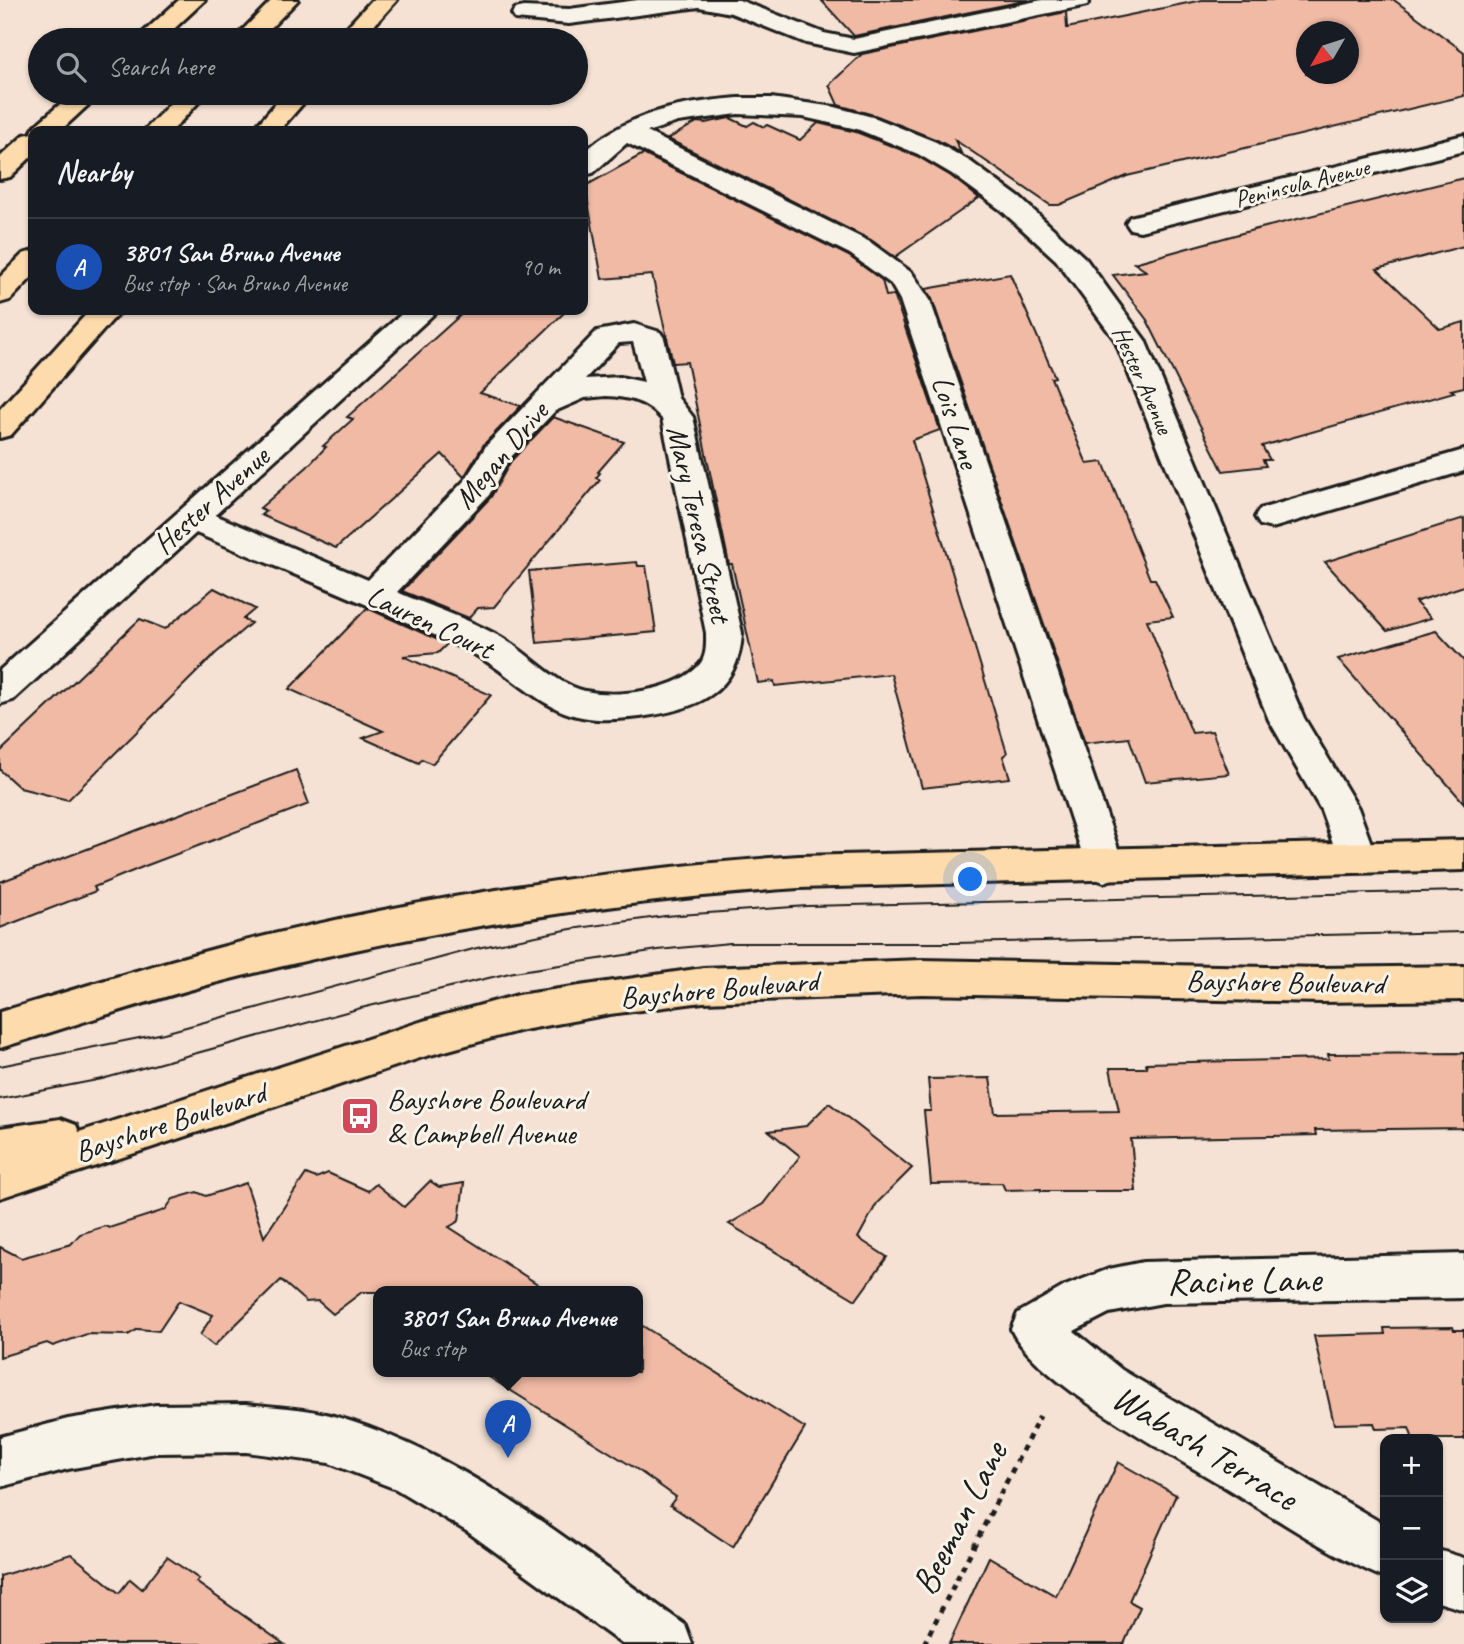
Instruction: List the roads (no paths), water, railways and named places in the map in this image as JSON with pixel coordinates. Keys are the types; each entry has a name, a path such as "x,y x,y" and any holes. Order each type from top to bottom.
{"main road":[{"path":"160,28 192,0"},
{"path":"257,28 286,0"},
{"path":"358,28 385,0"},
{"path":"51,126 74,105"},
{"path":"162,126 182,105"},
{"path":"269,126 288,105"},
{"path":"0,171 28,146"},
{"path":"0,294 28,265"},
{"path":"0,428 102,315"},
{"path":"0,1030 151,983 261,955 415,922 611,888 697,877 1464,855"},
{"name":"Bayshore Boulevard","path":"0,1178 423,1039 518,1013 703,985 804,980 1008,977 1321,985 1464,983"},
{"path":"0,1148 167,1122"}],"street":[{"path":"524,15 554,19 580,18 666,3 699,0 725,2 832,44 854,46 1078,0"},
{"name":"Hester Avenue","path":"588,163 626,132 653,121 688,112 757,104 845,117 892,132 930,149 1013,208 1057,245 1097,290 1130,340 1287,720 1339,808 1356,857"},
{"name":"Lois Lane","path":"626,132 860,248 902,279 915,300 1104,866"},
{"name":"Peninsula Avenue","path":"1140,223 1464,143"},
{"name":"Hester Avenue","path":"0,691 417,315"},
{"name":"Megan Drive","path":"374,595 477,487 497,453 608,337 624,332 638,332"},
{"name":"Mary Teresa Street","path":"638,332 649,338 663,400 677,417 724,633 723,655 713,672 696,688 668,700"},
{"path":"538,410 580,388 610,385 641,389 663,400"},
{"path":"1272,517 1464,460"},
{"name":"Lauren Court","path":"191,518 484,643 554,693 582,704 615,706 668,700"},
{"name":"Racine Lane","path":"1035,1329 1080,1300 1122,1285 1163,1281 1464,1276"},
{"name":"Wabash Terrace","path":"1035,1329 1105,1387 1380,1550"},
{"path":"0,1462 68,1444 156,1429 246,1428 329,1439 411,1470 486,1514 666,1644"},
{"path":"1443,1578 1464,1584"}],"tram line":[{"path":"0,1066 164,1033 477,948 571,929 665,916 807,906 1464,891"},
{"path":"0,1099 102,1079 361,1008 514,972 658,950 730,943 954,943 1464,932"}],"place":[{"name":"Bayshore Boulevard & Campbell Avenue","path":"360,1116"},
{"name":"3801 San Bruno Avenue","path":"508,1458"}]}
